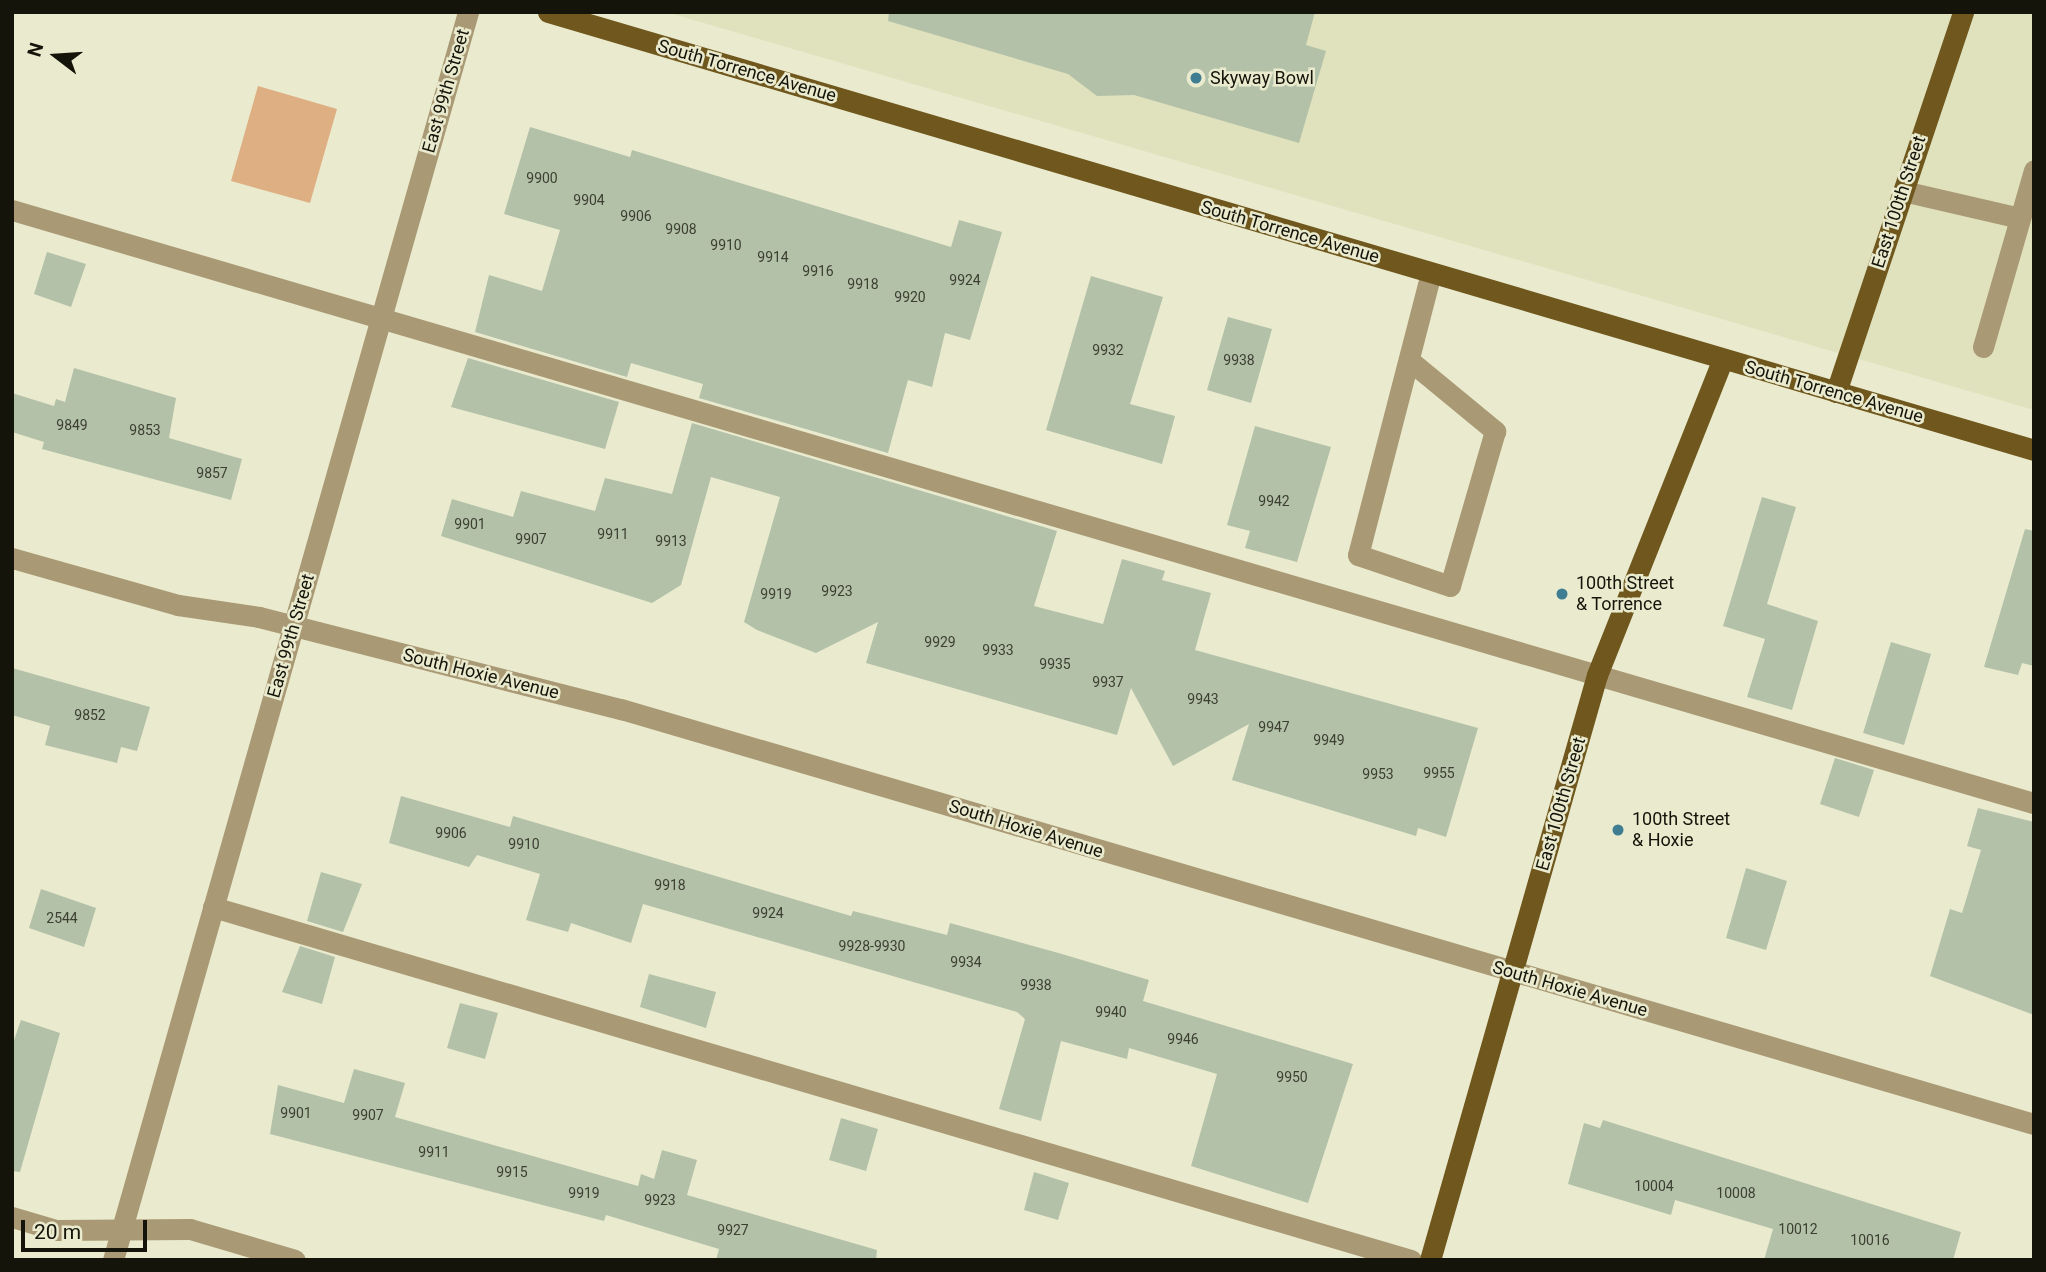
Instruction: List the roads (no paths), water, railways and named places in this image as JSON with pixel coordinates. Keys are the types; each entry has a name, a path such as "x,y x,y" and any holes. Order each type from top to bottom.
{"main road":[{"name":"South Torrence Avenue","path":"548,12 2034,450"},
{"name":"East 100th Street","path":"1836,392 1963,12"},
{"name":"East 100th Street","path":"1430,1260 1597,675 1723,359"}],"street":[{"name":"East 99th Street","path":"113,1260 468,12"},
{"path":"1983,346 2034,170"},
{"path":"1903,191 2020,218"},
{"path":"12,210 2034,803"},
{"path":"1409,360 1495,431 1450,586 1358,555 1431,274"},
{"name":"South Hoxie Avenue","path":"12,558 178,605 293,626 621,709 2034,1124"},
{"path":"213,907 1411,1260"},
{"path":"12,1217 57,1230 190,1229 295,1260"}],"place":[{"name":"Skyway Bowl","path":"1196,78"},
{"name":"100th Street & Torrence","path":"1562,594"},
{"name":"100th Street & Hoxie","path":"1618,830"}]}
